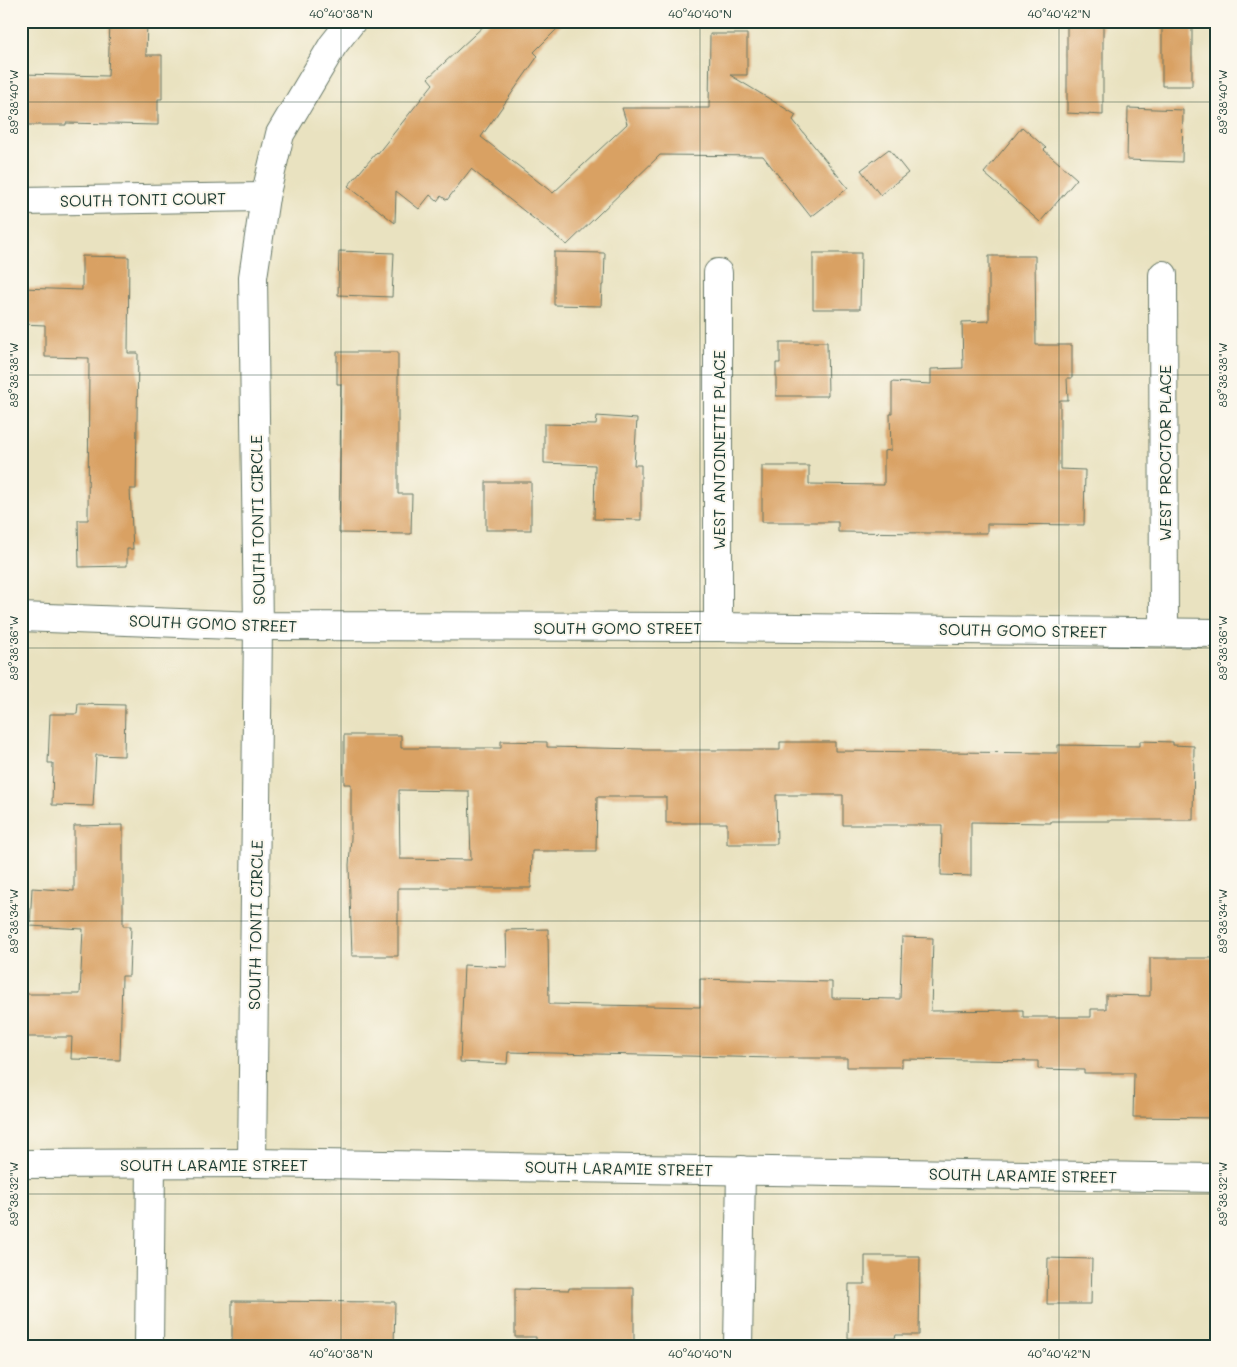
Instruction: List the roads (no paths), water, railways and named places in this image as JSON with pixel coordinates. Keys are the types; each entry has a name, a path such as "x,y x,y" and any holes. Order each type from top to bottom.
{"street":[{"name":"SOUTH TONTI CIRCLE","path":"252,1163 258,626 253,277 265,197 280,134 333,45 352,21"},
{"name":"SOUTH TONTI COURT","path":"21,201 265,197"},
{"name":"WEST ANTOINETTE PLACE","path":"718,273 718,627"},
{"name":"WEST PROCTOR PLACE","path":"1163,275 1164,631"},
{"name":"SOUTH GOMO STREET","path":"21,617 258,626 718,627 1216,633"},
{"name":"SOUTH LARAMIE STREET","path":"21,1164 151,1165 252,1163 1216,1178"},
{"path":"150,1346 151,1165"},
{"path":"738,1346 741,1170"}]}
